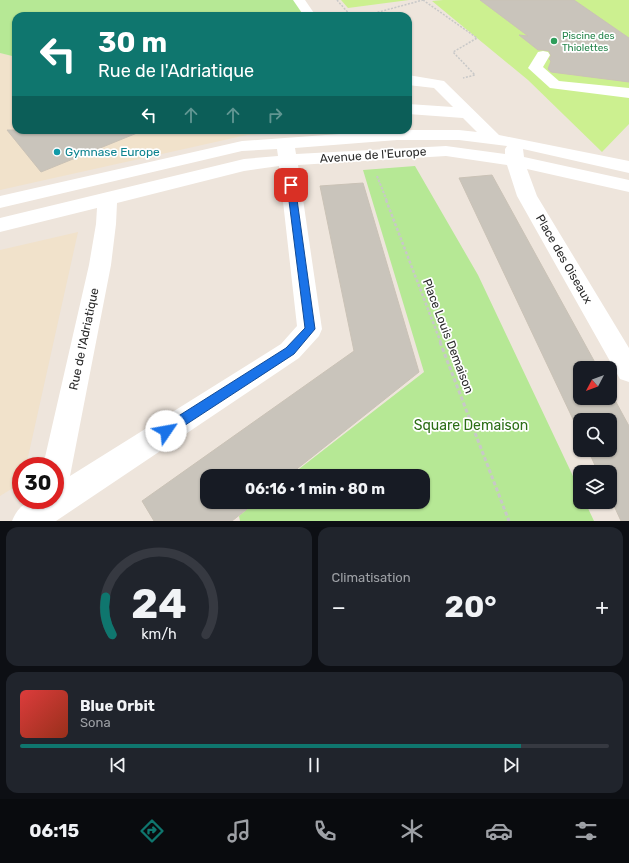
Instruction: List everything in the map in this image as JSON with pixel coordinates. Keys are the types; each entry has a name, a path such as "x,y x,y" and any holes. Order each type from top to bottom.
{"street":[{"path":"299,0 307,12"},
{"path":"543,54 535,68 555,85 629,93"},
{"path":"412,81 439,84 466,113 507,148"},
{"path":"412,109 466,113"},
{"name":"Avenue de l'Europe","path":"0,225 107,200 244,165 345,134"},
{"name":"Avenue de l'Europe","path":"412,134 445,134 507,148 629,167"},
{"name":"Avenue de l'Europe","path":"0,202 242,146 287,151 370,156 446,151 475,154 507,148 629,186"},
{"name":"Place des Oiseaux","path":"507,148 527,196 629,371"},
{"path":"64,495 290,351 310,329 287,151"},
{"name":"Rue de l'Adriatique","path":"59,457 100,265 106,224 107,200"}],"path":[{"path":"337,0 348,12"},
{"path":"379,12 423,0 477,38 453,52 474,75 439,84"},
{"name":"Place Louis Demaison","path":"370,156 509,521"}],"shaded area":[{"path":"0,53 12,56 12,134 262,134 247,135 0,190"},
{"path":"78,232 28,457 12,457 12,489 0,496 0,250"}],"green space":[{"path":"0,0 295,0 303,12 12,12 12,56 0,53"},
{"path":"341,0 409,0 348,8"},
{"name":"Piscine des Thiolettes","path":"629,0 629,124 602,152 528,80 432,1"},
{"name":"Square Demaison","path":"415,166 478,275 573,476 573,509 588,509 594,521 240,521 239,516 248,509 430,509 430,469 299,469 424,372 363,170"}],"building":[{"path":"480,0 574,0 629,38 629,82 551,72 548,69 551,61 549,59 551,56 549,51 538,50 519,35 528,36"},
{"name":"Gymnase Europe","path":"7,130 12,130 12,134 135,134 41,172"},
{"path":"492,175 594,361 573,361 573,405 617,404 629,426 629,521 621,521 616,509 617,509 617,465 595,465 591,457 617,457 617,413 573,413 573,419 459,178"},
{"path":"363,183 419,372 297,469 200,469 200,509 247,509 232,521 154,521 142,501 354,351 320,186"}],"place":[{"name":"Piscine des Thiolettes","path":"554,41"},
{"name":"Gymnase Europe","path":"57,152"}],"route":[{"path":"166,431 290,351 310,329 291,185"}]}
